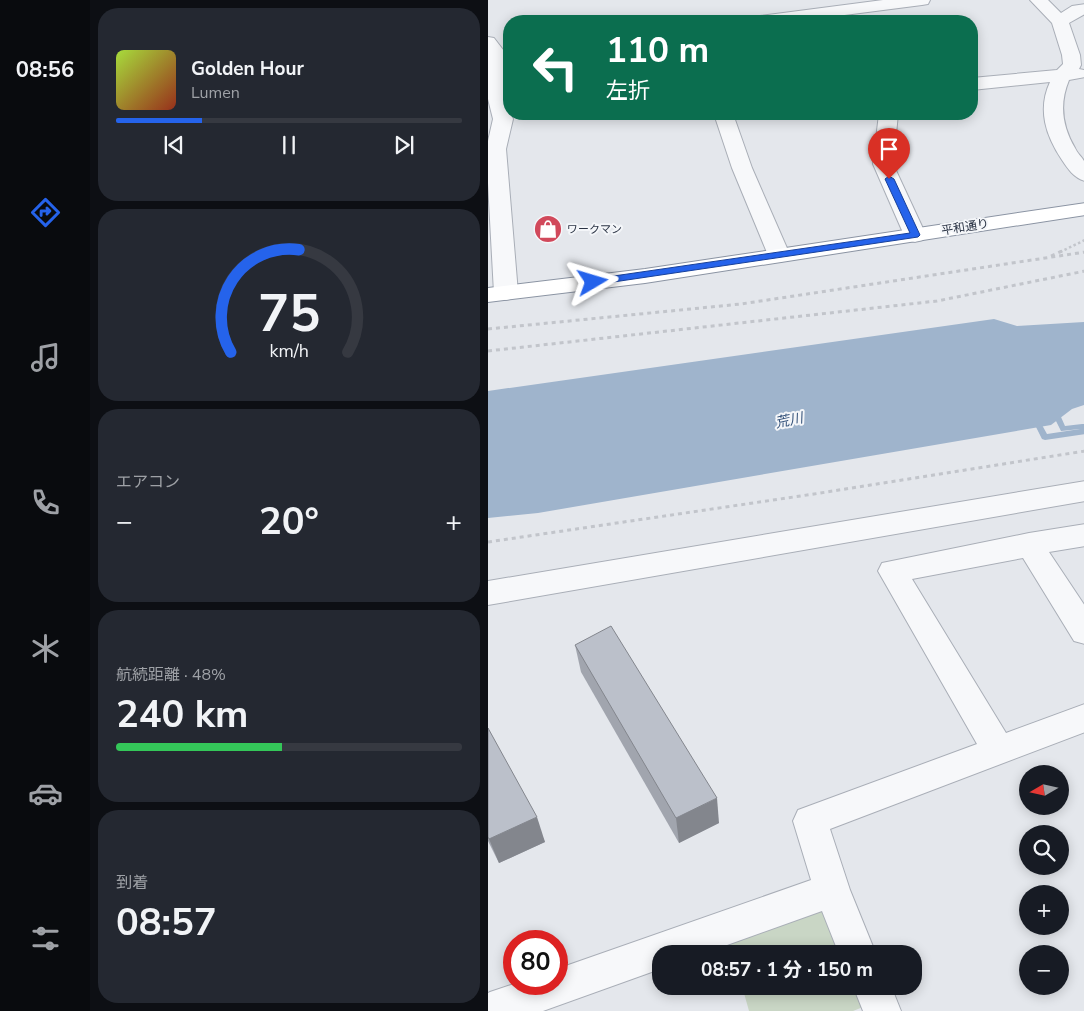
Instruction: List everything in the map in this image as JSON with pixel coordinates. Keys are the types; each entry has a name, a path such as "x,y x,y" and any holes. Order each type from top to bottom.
{"highway":[{"name":"平和通り","path":"497,294 645,276 1084,209"}],"street":[{"path":"802,15 922,0"},
{"path":"1038,0 1060,21 1071,55 1072,66 1061,75 1051,100 1054,125 1066,150 1084,175"},
{"path":"1060,21 1078,10 1084,9"},
{"path":"496,52 496,94 503,115"},
{"path":"978,83 1084,73"},
{"path":"497,294 496,149 503,120"},
{"path":"725,120 742,168 779,255"},
{"path":"888,120 884,164 895,194 915,235"},
{"path":"488,594 1084,492"},
{"path":"998,750 892,571 1084,535"},
{"path":"1029,544 1084,632"},
{"path":"854,945 832,890 810,821 1084,718"},
{"path":"490,1011 832,890"},
{"path":"876,995 882,1011"}],"path":[{"path":"1047,258 1084,240"},
{"path":"488,329 741,304 1084,252"},
{"path":"488,350 936,301 1084,271"},
{"path":"488,542 814,494 1084,451"}],"green space":[{"path":"837,903 854,945 729,945"},
{"path":"745,995 876,995 878,1001 853,1011 749,1011"}],"water":[{"name":"荒川","path":"994,319 1017,326 1084,322 1084,405 1072,409 1051,425 538,513 488,518 488,391"}],"building":[{"path":"611,626 717,798 676,818 575,645"},
{"path":"488,728 537,817 489,839 488,837"}],"waterway":[{"path":"1040,427 1045,437 1085,431 1082,426 1063,429 1059,419"}],"place":[{"name":"ワークマン","path":"548,229"}],"route":[{"path":"593,282 645,276 915,235 889,179"}]}
